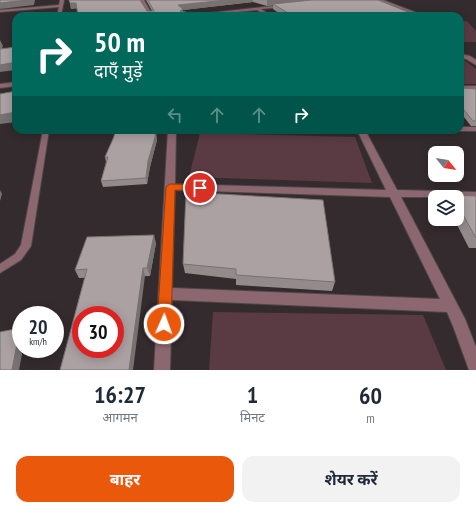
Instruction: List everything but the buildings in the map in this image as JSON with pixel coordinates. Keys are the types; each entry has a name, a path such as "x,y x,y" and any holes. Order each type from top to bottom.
{"street":[{"path":"464,56 468,57 476,62"},
{"path":"0,86 12,84"},
{"path":"464,88 476,88"},
{"path":"464,129 476,130"},
{"path":"162,370 172,134"},
{"path":"363,134 460,324 476,367"},
{"path":"170,187 476,196"},
{"path":"165,294 451,306"}],"lane":[{"path":"60,12 62,0"},
{"path":"142,0 149,12"},
{"path":"380,0 412,12"},
{"path":"0,11 61,6"},
{"path":"226,12 287,6"},
{"path":"258,9 263,12"},
{"path":"0,269 18,257 26,246 45,134"}],"shaded area":[{"path":"464,21 467,21 476,31 476,42 464,42"},
{"path":"464,60 476,69 476,84 464,84"},
{"path":"200,134 355,137 372,183 189,177"},
{"path":"213,312 423,315 446,370 209,370"}],"route":[{"path":"164,324 170,187 200,188"}]}
